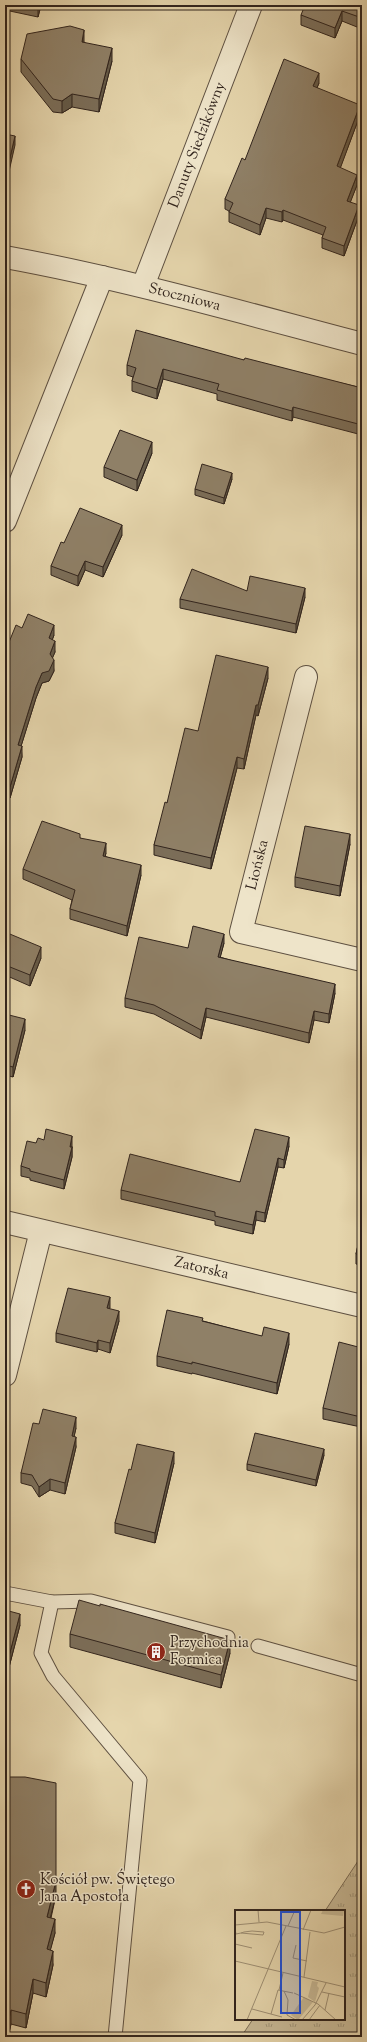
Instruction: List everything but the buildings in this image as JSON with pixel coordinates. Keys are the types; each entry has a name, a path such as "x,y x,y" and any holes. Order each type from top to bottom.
{"street":[{"name":"Danuty Siedzikówny","path":"143,286 251,5"},
{"name":"Stoczniowa","path":"5,257 143,286 362,344"},
{"path":"5,521 102,277"},
{"name":"Liońska","path":"306,677 241,932 362,960"},
{"name":"Zatorska","path":"5,1222 362,1306"},
{"path":"5,1374 41,1231"}],"lane":[{"path":"5,1593 52,1602 91,1601 228,1637"},
{"path":"52,1602 41,1652 53,1676 140,1780 114,2037"},
{"path":"258,1646 362,1675"}],"green space":[{"path":"362,1855 362,2037 241,2037 252,2020 345,2020 345,1910 326,1910"}],"place":[{"name":"Przychodnia Formica","path":"156,1652"},
{"name":"Kościół pw. Świętego Jana Apostoła","path":"26,1889"}]}
